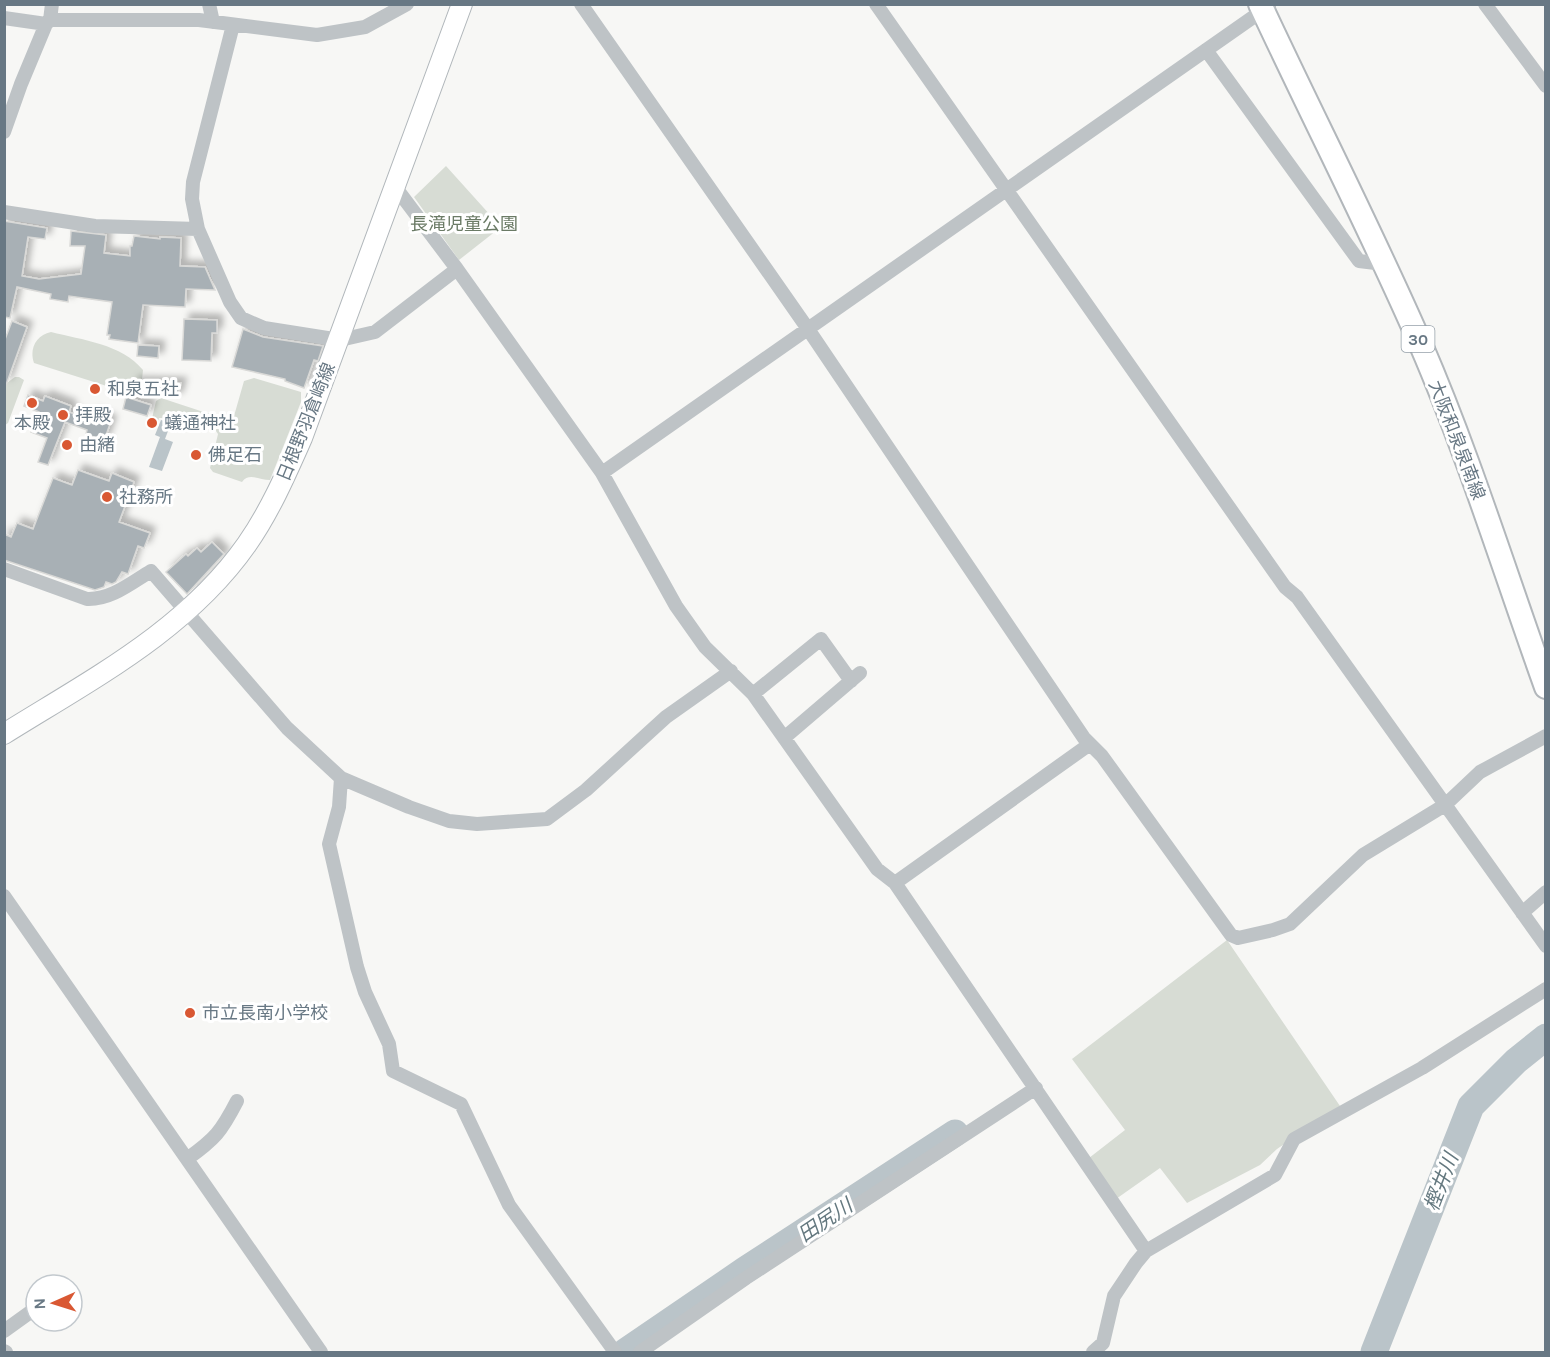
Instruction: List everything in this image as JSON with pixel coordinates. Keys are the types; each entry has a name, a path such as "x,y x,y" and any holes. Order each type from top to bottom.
{"main road":[{"name":"日根野羽倉崎線","path":"4,734 131,655 187,612 228,569 248,543 274,499 302,438 462,4"},
{"name":"大阪和泉泉南線","path":"1265,7 1384,264 1446,408 1545,687"}],"street":[{"path":"4,132 21,84 48,22 52,4"},
{"path":"209,4 213,22"},
{"path":"4,18 48,22 199,20 318,35 365,27 407,4"},
{"path":"581,4 808,329 1084,738 1102,756 1231,935 1238,938 1290,924 1363,855 1445,806 1480,772 1545,736"},
{"path":"876,4 1286,587 1297,597 1545,946"},
{"path":"1485,4 1545,86"},
{"path":"602,473 1265,7"},
{"path":"233,25 193,182 192,199 198,228 230,302 241,318 264,328 340,340 375,332 457,269"},
{"path":"1206,50 1359,261 1384,264"},
{"path":"396,188 457,269 602,473 676,606 705,647 753,694 877,869 895,883 1146,1251"},
{"path":"4,212 95,226 198,228"},
{"path":"4,569 87,599 98,600 111,596 151,571 286,728 340,778 449,821 477,824 547,819 586,790 666,717 731,671"},
{"path":"753,694 821,639 855,677 784,738"},
{"path":"895,883 1090,744"},
{"path":"340,778 339,807 329,844 357,967 365,992 389,1044 393,1071 461,1104 509,1205 615,1353"},
{"path":"1522,913 1545,892"},
{"path":"4,896 321,1353"},
{"path":"1093,1353 1103,1343 1114,1296 1146,1251 1275,1175 1294,1139 1422,1068 1545,989"},
{"path":"640,1353 746,1278 1036,1088"},
{"path":"187,1159 212,1141 224,1126 237,1101"},
{"path":"4,1331 24,1317"}],"green space":[{"name":"長滝児童公園","path":"446,166 501,227 459,260 414,197"},
{"path":"51,332 101,344 124,354 143,370 141,389 137,394 132,394 34,363 32,353 35,343 41,336"},
{"path":"15,377 24,380 8,423 5,425 4,385"},
{"path":"254,378 301,392 301,402 270,480 248,477 242,482 213,472 210,468 218,434 216,431 196,426 195,420 186,418 178,424 159,418 157,424 151,423 156,401 161,398 228,420 234,416 244,381"},
{"path":"1227,940 1340,1106 1277,1149 1260,1165 1187,1203 1160,1168 1116,1199 1089,1158 1125,1130 1072,1059"}],"shaded area":[{"path":"161,420 171,423 165,439 173,442 162,471 149,467 160,437 155,435"}],"building":[{"path":"4,221 47,228 45,239 28,237 22,276 39,279 81,274 85,246 70,246 71,231 106,235 104,253 130,256 130,246 132,246 134,236 160,239 160,237 181,238 180,266 205,267 215,290 186,289 185,307 143,305 138,343 109,339 110,335 107,335 112,302 69,296 68,302 50,299 51,294 17,287 10,318 4,317"},
{"path":"184,319 217,320 217,333 212,333 211,361 182,360"},
{"path":"12,321 27,327 6,385 4,384 4,342"},
{"path":"243,329 263,337 323,346 318,361 314,360 304,388 285,381 285,379 232,367"},
{"path":"138,345 159,346 158,358 137,356"},
{"path":"133,382 181,383 177,398 133,387"},
{"path":"28,395 43,401 45,396 71,406 69,412 91,420 93,414 111,421 104,441 86,434 87,430 65,422 48,465 38,462 47,438 31,432 39,412 24,406"},
{"path":"126,397 151,405 147,416 123,409"},
{"path":"78,470 109,481 112,473 134,482 119,522 150,533 144,548 138,546 128,574 122,572 116,582 112,584 106,582 104,587 95,590 4,560 4,534 11,537 17,523 33,529 53,478 72,485"},
{"path":"212,542 224,554 187,594 166,572 186,554 188,556 197,548 201,552"}],"waterway":[{"name":"樫井川","path":"1374,1352 1471,1106 1516,1061 1546,1037"},
{"name":"田尻川","path":"625,1352 745,1270 955,1133"}],"place":[{"name":"和泉五社","path":"95,389"},
{"name":"本殿","path":"32,403"},
{"name":"拝殿","path":"63,415"},
{"name":"蟻通神社","path":"152,423"},
{"name":"由緒","path":"67,445"},
{"name":"佛足石","path":"196,455"},
{"name":"社務所","path":"107,497"},
{"name":"市立長南小学校","path":"190,1013"}]}
